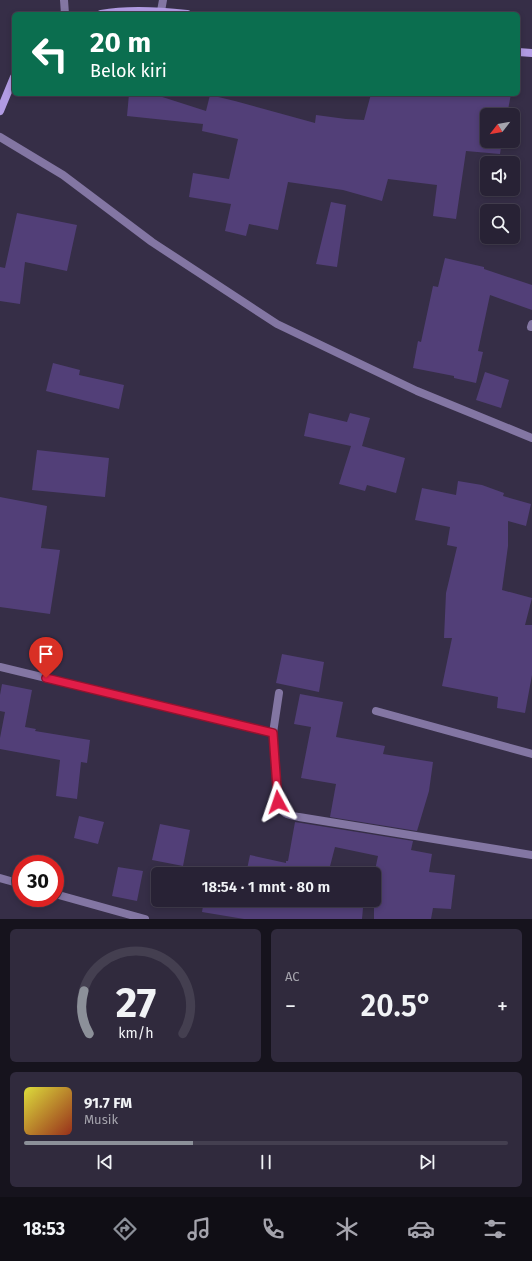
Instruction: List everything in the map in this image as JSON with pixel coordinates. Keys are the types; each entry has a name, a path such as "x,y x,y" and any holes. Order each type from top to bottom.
{"main road":[{"path":"111,12 161,12"},
{"path":"520,52 532,53"},
{"path":"0,108 12,81"}],"street":[{"path":"64,0 64,12"},
{"path":"161,12 163,0"},
{"path":"0,138 63,175 152,242 277,324 417,391 532,438"},
{"path":"0,667 273,733"},
{"path":"279,693 273,733 278,802 282,811 287,814 532,854"},
{"path":"376,711 532,754"},
{"path":"0,878 12,881"},
{"path":"64,896 145,919"}],"building":[{"path":"129,96 159,96 206,111 210,96 214,96 315,123 316,115 364,120 370,96 511,96 508,108 480,108 480,148 501,148 500,154 466,151 456,219 433,216 437,185 388,179 382,201 343,190 288,182 278,230 249,224 246,236 225,231 231,204 189,197 193,173 229,179 238,139 202,131 203,124 127,116"},
{"path":"331,202 346,205 337,267 316,264"},
{"path":"17,213 77,225 67,271 25,262 20,304 0,301 0,267 5,268"},
{"path":"445,258 484,267 484,269 532,285 532,310 490,295 478,351 483,352 476,383 454,378 454,376 413,368 418,341 421,342 433,286 438,287"},
{"path":"53,363 80,370 79,375 124,385 119,409 46,391"},
{"path":"485,372 509,380 501,408 476,400"},
{"path":"309,413 347,422 350,413 370,418 362,446 405,458 396,493 367,485 365,491 339,484 351,446 304,436"},
{"path":"37,450 109,458 105,497 32,490"},
{"path":"458,481 482,485 504,493 503,496 531,504 526,526 508,521 508,546 502,590 532,598 525,625 532,625 532,675 525,713 497,708 498,697 442,686 452,638 444,638 446,593 457,547 447,545 450,527 415,520 422,488 456,495"},
{"path":"0,497 47,506 41,548 60,550 50,614 0,607"},
{"path":"282,654 324,662 319,692 276,683"},
{"path":"2,684 32,690 25,727 36,729 35,731 90,740 87,763 81,762 77,799 56,796 60,760 0,749 0,738 5,712 0,711"},
{"path":"300,694 343,702 336,737 385,746 383,754 433,762 429,791 417,831 330,817 336,784 301,778 311,727 294,724"},
{"path":"79,816 104,822 98,844 74,838"},
{"path":"295,822 413,841 411,850 432,854 429,872 455,875 451,909 433,908 431,919 374,919 374,907 381,907 381,867 376,867 378,856 335,847 330,867 247,867 250,855 286,863 286,861 288,861"},
{"path":"160,824 190,830 183,866 152,860"},
{"path":"118,867 143,871 137,901 112,896"},
{"path":"203,907 363,908 362,919 244,919 202,912"}],"route":[{"path":"46,678 273,733 278,802"}]}
